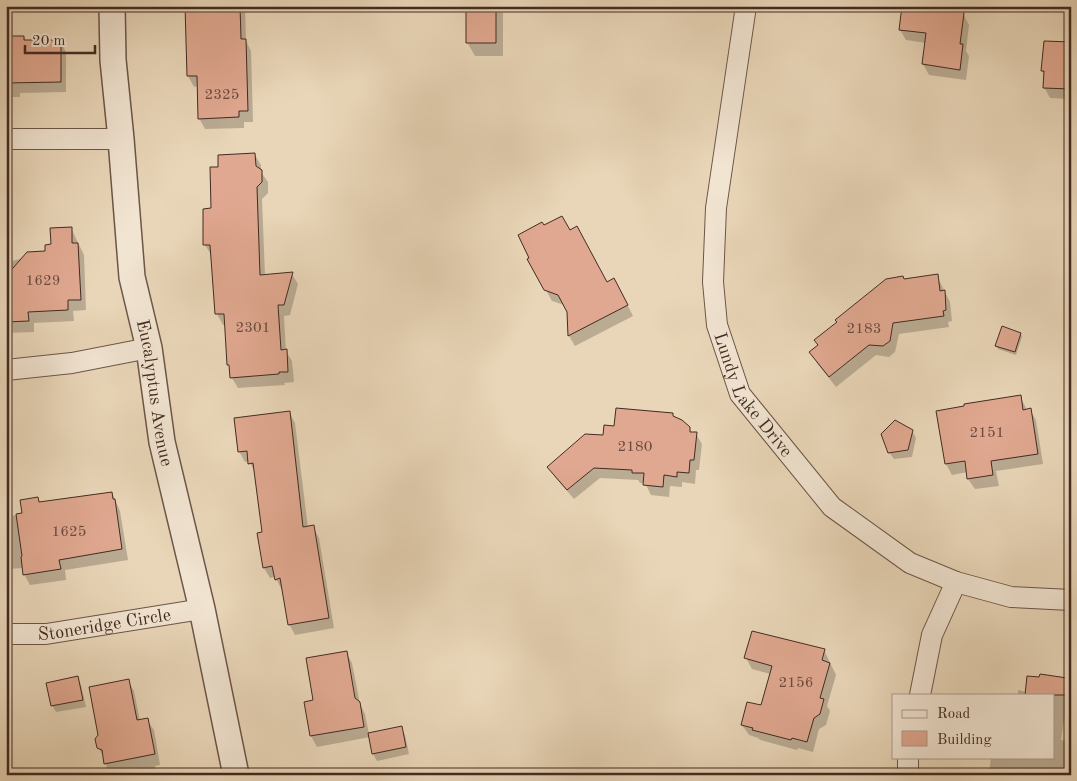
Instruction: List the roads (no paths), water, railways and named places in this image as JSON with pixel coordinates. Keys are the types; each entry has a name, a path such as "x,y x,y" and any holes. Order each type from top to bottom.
{"street":[{"name":"Eucalyptus Avenue","path":"112,6 113,60 122,139 132,277 149,348 162,442 202,609 236,775"},
{"name":"Lundy Lake Drive","path":"746,6 716,208 712,282 717,325 740,394 832,507 910,563 956,582 1011,597 1071,600"},
{"path":"6,139 122,139"},
{"path":"6,370 72,364 149,348"},
{"path":"920,694 932,635 956,582"},
{"name":"Stoneridge Circle","path":"6,634 46,634 202,609"},
{"path":"908,758 908,775"}]}
